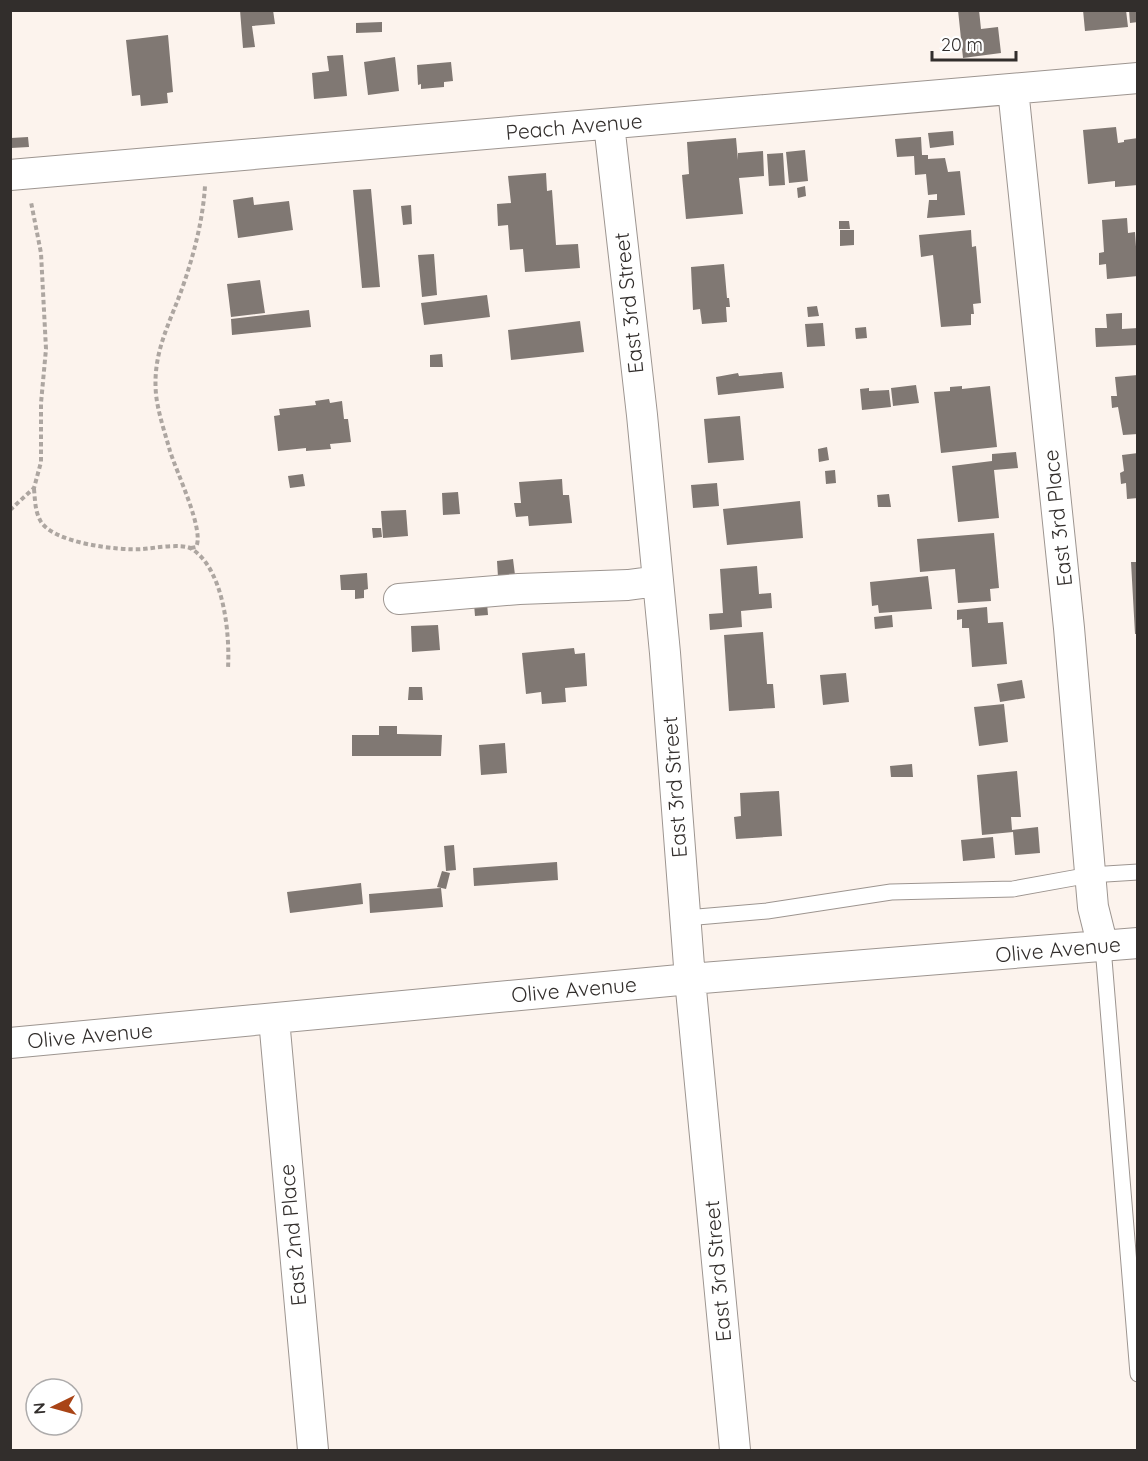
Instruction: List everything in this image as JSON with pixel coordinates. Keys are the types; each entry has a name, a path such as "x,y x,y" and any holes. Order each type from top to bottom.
{"street":[{"name":"Peach Avenue","path":"19,175 1137,78"},
{"name":"East 3rd Place","path":"1013,89 1069,628 1093,907 1103,946"},
{"name":"East 3rd Street","path":"609,124 658,581 690,979 735,1450"},
{"path":"399,599 519,589 628,585 658,581"},
{"name":"Olive Avenue","path":"10,1043 690,979 1137,943"},
{"name":"East 2nd Place","path":"274,1019 313,1450"}],"lane":[{"path":"686,918 767,911 891,892 1012,889 1090,875 1137,873"},
{"path":"1103,946 1137,1374"}],"path":[{"path":"19,175 41,253 46,349 41,403 41,462 34,488 40,521 47,528 65,538 89,545 138,550 191,548 196,547 198,543 198,532 159,414 155,381 156,361 184,282 201,224 206,159"},
{"path":"10,510 34,488"},
{"path":"191,548 203,560 213,576 222,602 229,647 228,668"}],"building":[{"path":"240,10 273,10 275,24 252,26 255,47 243,48"},
{"path":"958,10 979,10 981,29 998,27 1001,53 963,58"},
{"path":"1083,10 1126,10 1128,27 1085,31"},
{"path":"1129,10 1138,10 1138,22 1130,23"},
{"path":"382,22 382,32 356,33 356,23"},
{"path":"168,35 173,92 167,93 168,103 141,106 140,95 132,96 126,40"},
{"path":"343,55 347,96 314,99 312,73 329,71 327,56"},
{"path":"395,57 399,91 368,95 364,62"},
{"path":"451,62 453,81 444,82 444,87 421,89 421,84 418,85 417,65"},
{"path":"1116,127 1118,143 1138,138 1138,185 1115,187 1115,181 1088,184 1083,130"},
{"path":"953,131 954,145 930,148 928,133"},
{"path":"28,137 29,147 11,148 11,138"},
{"path":"921,137 922,155 928,155 928,159 945,158 948,172 960,171 965,215 927,218 929,200 937,200 937,194 928,195 926,174 915,175 914,156 897,157 895,139"},
{"path":"736,138 738,160 738,153 763,151 764,176 739,178 743,214 686,219 682,175 689,174 687,142"},
{"path":"805,150 808,181 789,183 786,152"},
{"path":"783,153 785,185 769,186 767,154"},
{"path":"546,173 547,191 552,190 556,245 578,244 580,268 525,272 523,249 510,250 508,225 498,226 497,204 511,203 508,176"},
{"path":"805,186 806,196 798,198 797,188"},
{"path":"371,189 380,287 362,288 353,190"},
{"path":"253,197 254,205 289,201 293,230 238,238 233,200"},
{"path":"411,205 412,224 403,225 401,206"},
{"path":"1127,218 1128,233 1135,232 1138,276 1107,279 1106,264 1099,265 1099,253 1104,252 1102,220"},
{"path":"839,221 849,221 850,229 839,229"},
{"path":"840,230 854,230 854,245 840,246"},
{"path":"971,230 972,247 976,246 981,303 973,304 974,314 971,314 971,325 941,327 933,255 921,257 919,235"},
{"path":"434,254 437,295 422,297 418,255"},
{"path":"724,264 730,307 726,307 727,322 702,324 700,309 693,310 691,267"},
{"path":"260,280 265,313 231,317 227,284"},
{"path":"487,295 490,317 424,325 421,303"},
{"path":"817,306 819,316 808,317 807,307"},
{"path":"309,310 311,327 232,335 231,319"},
{"path":"1122,313 1122,329 1138,328 1138,345 1096,347 1095,328 1107,328 1106,314"},
{"path":"580,321 584,352 511,360 508,330"},
{"path":"823,323 825,346 807,347 805,324"},
{"path":"866,327 867,338 856,339 855,328"},
{"path":"442,354 443,367 430,367 430,355"},
{"path":"782,372 784,388 718,395 716,377 738,373 739,376"},
{"path":"1138,375 1138,434 1123,435 1118,407 1112,408 1111,396 1117,396 1115,377"},
{"path":"916,385 919,403 893,406 891,388"},
{"path":"962,386 962,389 990,386 997,447 941,453 934,392 950,391 950,387"},
{"path":"869,388 869,391 889,390 891,407 862,410 860,389"},
{"path":"329,399 330,403 342,401 344,419 348,419 351,442 330,444 331,449 306,451 306,448 278,451 274,416 280,415 279,409 316,405 315,401"},
{"path":"740,416 744,460 708,463 704,419"},
{"path":"827,447 829,460 819,462 818,449"},
{"path":"1016,452 1018,468 994,470 999,518 958,522 952,466 992,461 992,454"},
{"path":"1138,453 1138,498 1127,499 1126,483 1121,484 1120,473 1124,471 1122,455"},
{"path":"835,470 836,483 826,484 825,471"},
{"path":"303,474 305,486 290,488 288,476"},
{"path":"562,479 563,495 569,495 572,523 529,526 528,516 516,517 514,503 521,503 519,482"},
{"path":"717,483 719,506 693,508 691,485"},
{"path":"458,492 460,514 443,515 442,493"},
{"path":"889,494 891,507 878,507 877,495"},
{"path":"800,501 803,538 727,545 723,509"},
{"path":"406,510 408,536 383,538 381,511"},
{"path":"372,528 381,528 382,537 373,538"},
{"path":"994,533 999,588 990,589 991,601 958,603 955,569 920,572 917,539"},
{"path":"513,559 515,575 498,577 497,561"},
{"path":"1131,562 1138,562 1138,634 1135,634"},
{"path":"757,566 759,594 771,593 772,608 741,611 742,627 710,630 709,614 723,613 720,569"},
{"path":"367,573 368,589 364,590 364,598 355,599 355,590 341,590 340,575"},
{"path":"928,576 932,609 879,613 878,605 872,606 870,582"},
{"path":"487,603 488,615 475,616 474,604"},
{"path":"987,607 988,623 1003,622 1007,664 972,667 969,628 962,628 962,619 957,620 957,610"},
{"path":"892,615 893,627 875,629 874,617"},
{"path":"438,625 440,650 412,652 411,626"},
{"path":"763,632 767,684 773,684 775,708 729,711 724,635"},
{"path":"574,648 575,654 585,653 587,686 565,688 566,702 542,704 541,692 526,694 522,653"},
{"path":"846,673 849,702 823,705 820,675"},
{"path":"1022,680 1025,698 1000,702 997,684"},
{"path":"409,687 422,687 423,700 408,700"},
{"path":"1004,704 1008,742 979,746 974,707"},
{"path":"379,726 397,726 397,734 442,735 441,756 352,756 352,735 379,735"},
{"path":"505,743 507,773 481,775 479,745"},
{"path":"912,764 913,777 891,777 890,766"},
{"path":"1017,771 1021,817 1011,817 1012,830 1038,827 1040,853 1015,855 1013,832 982,835 977,775"},
{"path":"779,791 782,836 736,839 734,817 741,816 740,793"},
{"path":"993,837 995,858 963,861 961,840"},
{"path":"454,845 456,870 446,871 444,846"},
{"path":"557,862 558,880 474,886 473,868"},
{"path":"442,871 450,873 446,889 437,887"},
{"path":"361,883 363,904 290,913 287,892"},
{"path":"441,888 443,907 370,913 369,894"}]}
